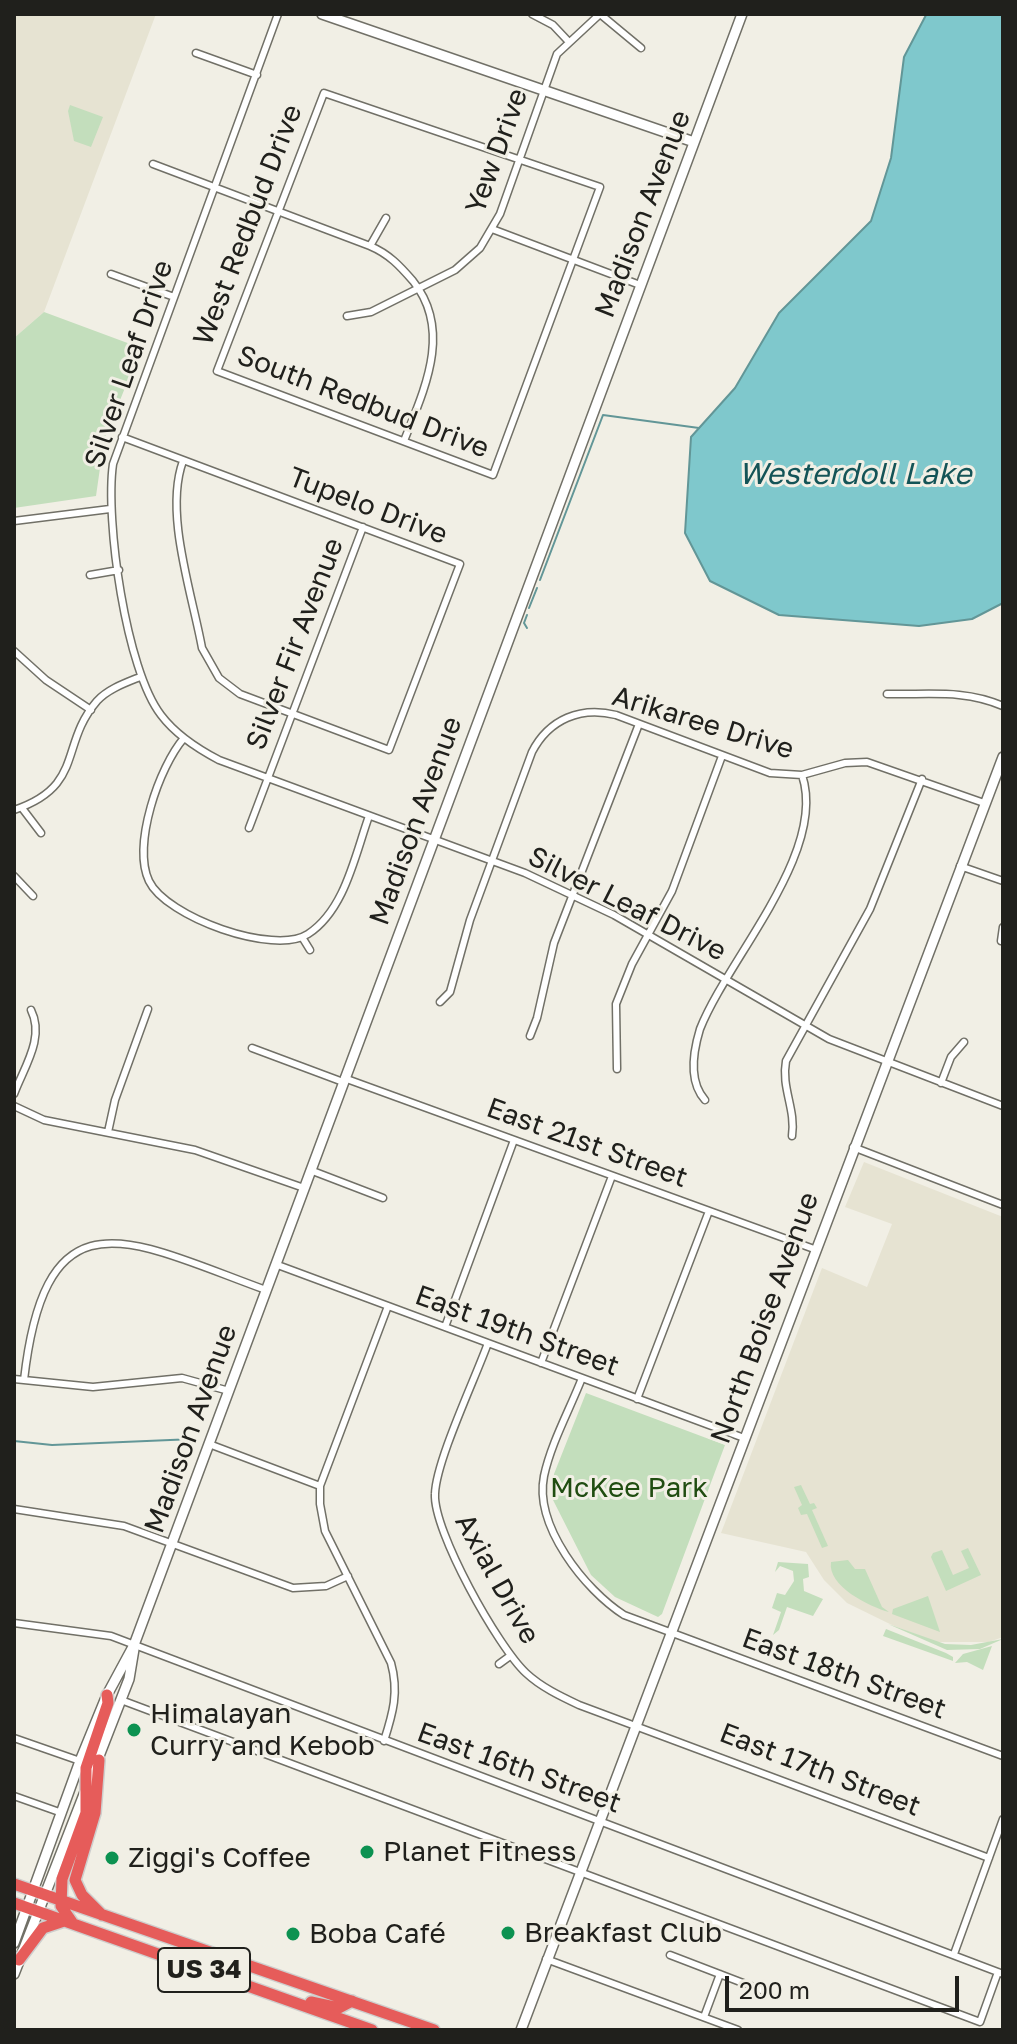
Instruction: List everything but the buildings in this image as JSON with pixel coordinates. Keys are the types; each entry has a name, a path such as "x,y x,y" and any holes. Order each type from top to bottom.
{"highway":[{"path":"19,1960 43,1928 70,1923 60,1900 64,1871 86,1813 86,1768 105,1713 107,1695"},
{"path":"99,1760 95,1813 75,1880 82,1895 103,1915"},
{"name":"US 34","path":"14,1884 434,2030"},
{"name":"US 34","path":"14,1903 372,2030"},
{"path":"271,1994 339,2008 352,2001"}],"main road":[{"path":"322,14 694,142"},
{"name":"Madison Avenue","path":"14,1974 80,1761 107,1695 134,1645 742,14"},
{"name":"North Boise Avenue","path":"521,2030 814,1249 1003,757"},
{"name":"Madison Avenue","path":"38,1893 99,1760 132,1669 134,1645"},
{"name":"Madison Avenue","path":"14,1943 32,1909"}],"street":[{"name":"Silver Leaf Drive","path":"278,14 113,464 110,509 119,570 140,677 159,713 184,738 219,760 490,860 573,895 803,1025 1003,1106"},
{"path":"532,14 553,25 569,42"},
{"path":"600,14 641,48"},
{"name":"Yew Drive","path":"347,316 371,312 467,261 492,229 557,54 600,14"},
{"path":"196,53 257,75"},
{"name":"West Redbud Drive","path":"217,371 321,94 519,160"},
{"path":"519,160 600,187 574,260"},
{"path":"153,164 370,246 389,256 418,288 433,327 433,348 427,379 404,441"},
{"path":"370,246 386,218"},
{"path":"492,229 640,285"},
{"name":"South Redbud Drive","path":"217,371 493,475 574,260"},
{"path":"111,274 174,297"},
{"name":"Tupelo Drive","path":"122,437 460,564 389,750 240,694 219,678 207,659 176,511 176,485 183,461"},
{"path":"14,521 110,509"},
{"name":"Silver Fir Avenue","path":"249,828 363,527"},
{"path":"90,575 119,570"},
{"path":"14,651 46,680 91,710"},
{"path":"41,833 18,809 42,799 58,783 91,710 112,689 140,677"},
{"path":"887,694 957,693 984,697 1003,706"},
{"path":"440,1002 450,992 490,860 536,745 565,718 560,709"},
{"name":"Arikaree Drive","path":"565,718 603,712 770,773 802,775 860,762 885,766 984,803"},
{"path":"530,1036 554,943 639,724"},
{"path":"184,738 171,757 146,823 142,853 149,881 169,904 219,927 267,940 302,937 325,919 337,903 369,816"},
{"path":"617,1069 616,1004 632,964 672,891 722,756"},
{"path":"705,1100 695,1089 694,1050 707,1011 797,855 807,817 802,775"},
{"path":"792,1136 794,1119 785,1090 785,1067 803,1025 870,909 922,779"},
{"path":"960,866 1003,881"},
{"path":"14,876 33,896"},
{"path":"1001,941 1003,927"},
{"path":"302,937 310,950"},
{"path":"108,1132 115,1100 148,1009"},
{"path":"14,1094 34,1044 36,1021 31,1010"},
{"path":"941,1083 951,1057 964,1042"},
{"name":"East 21st Street","path":"252,1048 814,1249"},
{"path":"14,1106 44,1120 195,1150 304,1188"},
{"path":"445,1327 514,1140"},
{"path":"853,1147 1003,1205"},
{"path":"310,1170 383,1198"},
{"path":"541,1363 612,1176"},
{"path":"637,1399 709,1211"},
{"path":"24,1380 30,1340 53,1273 61,1262 84,1246 113,1241 130,1244 163,1252 266,1290"},
{"name":"East 19th Street","path":"275,1264 744,1438"},
{"path":"384,1741 395,1706 395,1679 322,1522 320,1486 388,1306"},
{"name":"Axial Drive","path":"488,1343 439,1474 435,1503 442,1531 510,1656 526,1673 564,1698 636,1724"},
{"path":"14,1379 93,1387 182,1378 229,1391"},
{"name":"East 18th Street","path":"582,1378 544,1475 547,1516 573,1565 596,1594 624,1615 1003,1756"},
{"path":"209,1444 320,1486"},
{"path":"14,1509 94,1519 293,1588 326,1586 348,1576"},
{"name":"East 16th Street","path":"14,1623 90,1631 134,1645 1000,1973"},
{"path":"499,1664 510,1656"},
{"path":"121,1700 980,2022 1000,1973"},
{"name":"East 17th Street","path":"636,1724 989,1858"},
{"path":"14,1738 80,1761"},
{"path":"14,1796 62,1813"},
{"path":"954,1954 1003,1819"},
{"path":"670,1955 769,1993"},
{"path":"546,1959 738,2030"},
{"path":"704,2017 720,1974"}],"shaded area":[{"path":"14,14 156,14 44,312 14,338"},
{"path":"864,1162 1003,1217 1003,1637 989,1642 936,1642 894,1626 847,1603 824,1580 806,1552 721,1533 822,1268 867,1287 892,1224 845,1207"}],"green space":[{"path":"70,105 103,117 91,147 74,141 68,111"},
{"path":"44,312 141,348 104,440 96,496 14,508 14,338"},
{"name":"McKee Park","path":"586,1393 725,1445 662,1614 658,1617 615,1597 591,1575 553,1500 554,1474"},
{"path":"801,1485 810,1504 814,1503 817,1508 812,1510 828,1546 822,1548 807,1514 801,1515 798,1508 802,1505 794,1487"},
{"path":"968,1548 981,1575 946,1591 931,1557 933,1553 942,1550 953,1575 969,1568 961,1551"},
{"path":"848,1560 855,1569 865,1569 882,1607 889,1612 851,1594 836,1579 831,1562"},
{"path":"778,1562 808,1564 809,1577 803,1579 804,1591 823,1599 813,1616 787,1607 779,1630 773,1635 781,1612 772,1608 777,1593 785,1595 794,1581 793,1571 780,1566 775,1572"},
{"path":"928,1596 940,1632 892,1614 893,1609"},
{"path":"888,1624 945,1644 971,1645 1003,1639 980,1649 947,1650"},
{"path":"886,1629 946,1653 953,1657 953,1661 883,1636"},
{"path":"992,1646 983,1670 967,1662 955,1663 963,1654"}],"water":[{"name":"Westerdoll Lake","path":"1003,14 1003,603 972,619 919,626 779,615 710,581 685,533 691,437 735,388 779,313 871,221 891,158 904,57 926,15"}],"waterway":[{"path":"540,580 603,415 699,428"},
{"path":"529,608 537,588"},
{"path":"527,615 524,623 527,628"},
{"path":"14,1441 52,1445 194,1439"}],"place":[{"name":"Himalayan Curry and Kebob","path":"134,1730"},
{"name":"Planet Fitness","path":"367,1852"},
{"name":"Ziggi's Coffee","path":"112,1858"},
{"name":"Breakfast Club","path":"508,1933"},
{"name":"Boba Café","path":"293,1934"}]}
